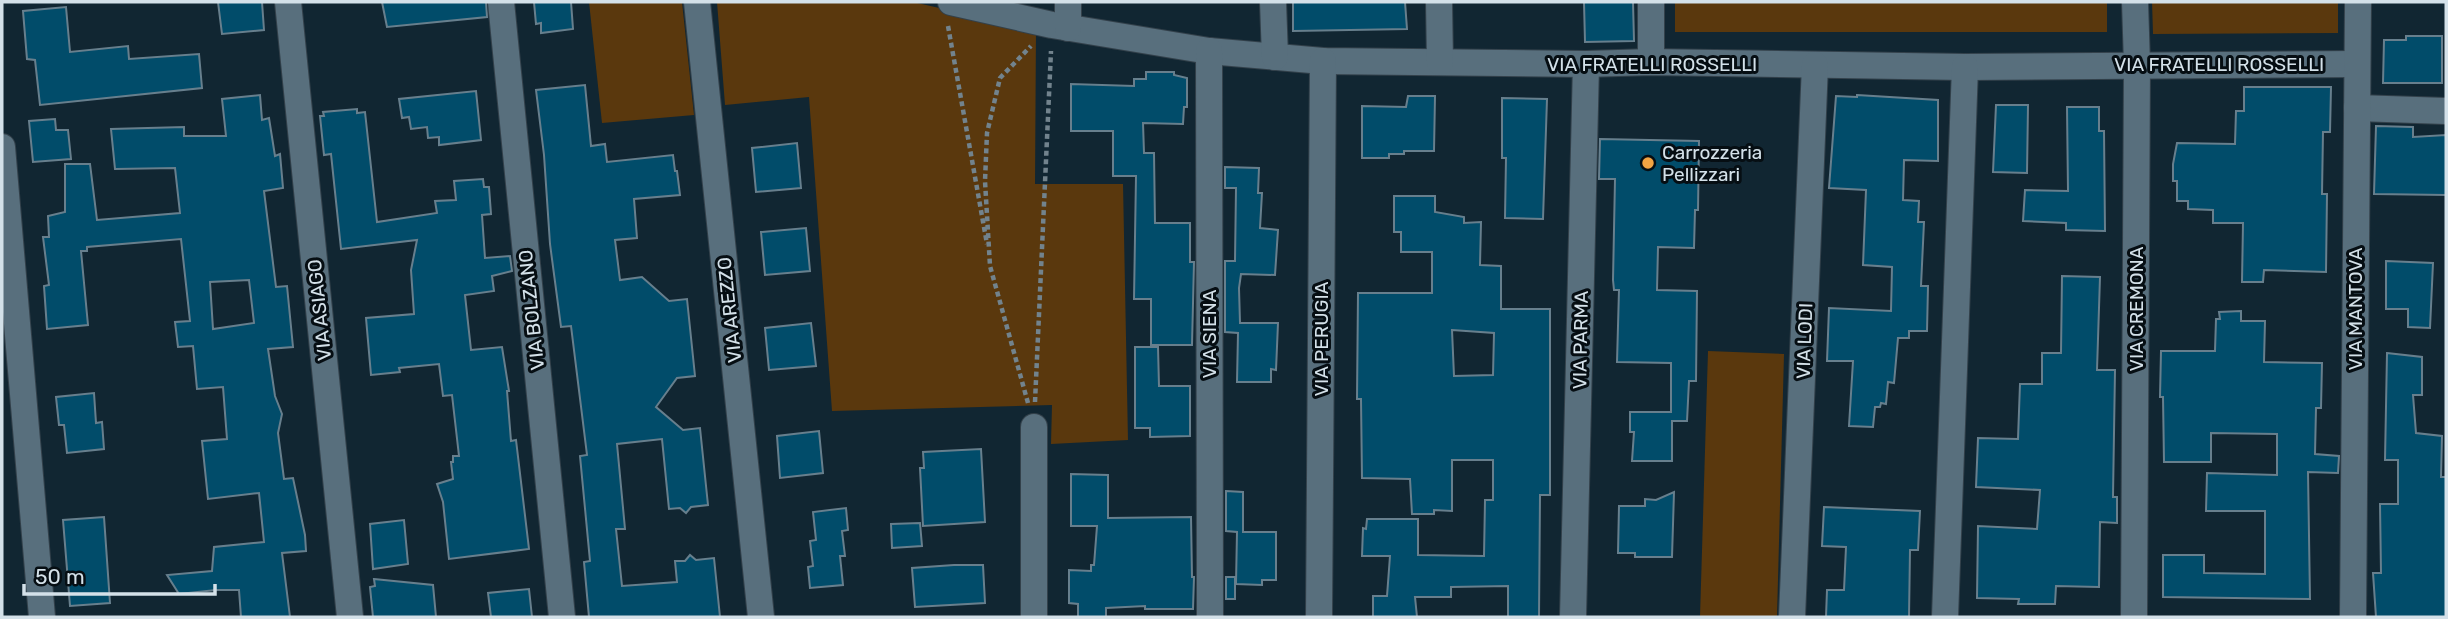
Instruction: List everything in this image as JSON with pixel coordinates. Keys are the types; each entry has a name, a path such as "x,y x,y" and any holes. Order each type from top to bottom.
{"street":[{"name":"VIA ASIAGO","path":"288,2 350,617"},
{"name":"VIA BOLZANO","path":"501,2 562,617"},
{"name":"VIA AREZZO","path":"696,2 761,617"},
{"path":"1273,2 1275,57"},
{"path":"1439,2 1440,62"},
{"path":"1651,2 1651,62"},
{"name":"VIA CREMONA","path":"2134,617 2137,64 2135,2"},
{"name":"VIA MANTOVA","path":"2353,617 2358,2"},
{"name":"VIA FRATELLI ROSSELLI","path":"949,8 1063,18 1209,51 1324,61 1965,67 2357,64"},
{"name":"VIA SIENA","path":"1209,51 1210,617"},
{"name":"VIA PERUGIA","path":"1320,617 1324,61"},
{"name":"VIA PARMA","path":"1573,617 1586,64"},
{"name":"VIA LODI","path":"1792,617 1815,65"},
{"path":"1945,617 1965,67"},
{"path":"2357,108 2446,111"},
{"path":"2,148 42,617"},
{"path":"1034,427 1034,617"}],"path":[{"path":"949,8 990,266 1034,427"},
{"path":"990,266 985,181 987,134 1000,78 1063,18"},
{"path":"1034,427 1063,18"}],"shaded area":[{"path":"589,2 682,2 694,115 602,123"},
{"path":"717,2 913,2 1036,30 1035,184 1123,184 1128,440 1051,444 1052,405 832,411 809,97 725,105"},
{"path":"1675,2 2107,2 2107,32 1675,32"},
{"path":"2152,2 2338,2 2338,33 2153,34"},
{"path":"1708,351 1784,354 1777,617 1700,617"}],"building":[{"path":"218,2 262,2 264,30 222,34"},
{"path":"382,2 486,2 487,17 387,27"},
{"path":"534,2 571,2 573,29 541,33 541,23 536,24"},
{"path":"1293,2 1405,2 1407,29 1293,31"},
{"path":"1584,2 1633,2 1634,41 1585,42"},
{"path":"66,7 70,52 128,46 129,59 199,54 202,88 40,105 35,60 27,59 23,11"},
{"path":"2406,36 2442,36 2442,83 2383,83 2384,40 2406,40"},
{"path":"1146,72 1174,72 1174,75 1187,78 1187,107 1184,107 1183,124 1143,123 1144,153 1154,153 1155,223 1190,223 1190,262 1194,262 1192,345 1151,345 1151,299 1134,299 1136,176 1113,176 1113,131 1071,131 1071,84 1134,86 1134,79 1146,79"},
{"path":"585,85 591,146 605,144 607,162 673,155 680,195 634,199 637,238 615,240 620,280 642,277 669,301 687,299 695,376 677,378 656,407 683,430 700,428 708,505 691,507 686,513 680,508 669,509 662,439 617,444 625,529 616,529 622,586 677,582 675,561 685,561 690,555 696,560 714,558 720,617 589,617 584,562 590,561 580,456 587,455 571,326 561,327 550,244 536,90"},
{"path":"2244,87 2331,87 2330,132 2323,132 2322,194 2327,194 2326,272 2264,270 2263,282 2242,282 2243,223 2213,223 2213,210 2188,209 2188,201 2177,201 2177,181 2173,181 2173,164 2177,143 2235,144 2236,111 2244,111"},
{"path":"476,91 481,140 439,145 439,137 428,138 427,127 411,129 409,117 402,118 399,99"},
{"path":"260,95 262,120 269,118 275,156 280,154 283,188 264,191 276,287 287,286 293,347 268,349 275,396 282,414 278,433 284,479 293,478 306,551 282,553 290,617 241,617 239,590 179,594 167,575 212,571 214,547 264,542 259,493 208,499 202,441 227,439 223,387 197,389 193,346 178,347 175,322 190,321 181,239 87,247 87,251 81,251 88,325 47,329 44,286 49,285 43,237 49,237 48,216 65,212 65,164 90,164 97,220 180,213 175,168 115,169 111,129 184,127 184,136 226,136 222,99","holes":["249,280 254,323 213,329 210,282"]},
{"path":"1408,96 1435,96 1434,151 1404,151 1404,154 1389,154 1389,158 1362,158 1362,106 1406,107"},
{"path":"1836,96 1938,100 1938,161 1904,160 1903,200 1919,201 1918,222 1924,222 1921,286 1928,286 1927,331 1909,331 1909,338 1898,338 1894,383 1888,382 1886,404 1881,403 1880,407 1875,407 1873,427 1849,426 1853,361 1827,361 1829,308 1891,311 1892,267 1863,265 1866,190 1829,188"},
{"path":"1502,98 1547,99 1543,219 1505,218 1506,158 1502,158"},
{"path":"1996,105 2028,105 2027,173 1993,172"},
{"path":"2067,107 2099,107 2099,131 2104,131 2105,231 2066,230 2066,223 2023,221 2025,190 2068,191"},
{"path":"357,109 357,113 365,112 377,222 437,213 435,201 456,200 454,181 483,179 484,187 489,187 491,214 482,215 485,258 510,256 512,271 492,276 494,291 465,295 471,350 502,347 509,391 511,441 516,440 529,549 449,559 443,502 437,484 453,479 451,462 453,456 459,456 452,395 443,396 439,364 399,368 400,372 371,375 366,318 414,314 411,270 417,240 341,249 331,154 324,155 320,116 324,116 323,112"},
{"path":"55,119 56,130 68,130 71,159 33,162 29,121"},
{"path":"2376,126 2413,127 2413,137 2446,135 2446,195 2374,194"},
{"path":"1600,139 1699,141 1698,210 1695,210 1694,248 1658,247 1657,290 1697,291 1696,381 1689,381 1687,421 1672,421 1672,461 1632,461 1634,432 1630,432 1630,412 1671,412 1671,363 1617,362 1619,290 1614,290 1613,280 1615,179 1599,179"},
{"path":"797,143 801,188 756,192 752,148"},
{"path":"1225,167 1259,168 1258,193 1262,193 1260,228 1278,230 1275,275 1241,274 1239,288 1240,323 1278,323 1276,370 1271,369 1271,382 1237,382 1238,333 1225,332 1225,261 1235,261 1236,188 1225,188"},
{"path":"1394,196 1435,196 1435,212 1464,217 1464,223 1481,222 1480,265 1501,266 1501,309 1550,309 1550,495 1540,495 1539,617 1508,617 1508,586 1451,587 1451,597 1415,597 1417,617 1373,617 1373,596 1387,596 1390,556 1362,556 1363,528 1366,529 1367,519 1418,519 1418,555 1484,556 1485,500 1493,500 1493,460 1452,460 1452,511 1434,510 1434,514 1412,514 1410,479 1362,478 1361,399 1357,399 1358,293 1432,293 1432,252 1401,252 1401,232 1394,232","holes":["1452,330 1494,333 1493,375 1454,376"]},
{"path":"806,228 810,271 765,275 761,232"},
{"path":"2386,261 2433,263 2430,328 2408,327 2408,309 2386,309"},
{"path":"2062,276 2100,277 2097,370 2115,370 2113,497 2117,497 2117,523 2100,522 2099,587 2056,586 2055,604 2018,604 2019,599 1977,598 1978,526 2037,529 2040,490 1976,487 1978,438 2018,439 2020,384 2042,384 2042,353 2061,353"},
{"path":"2241,311 2241,321 2265,321 2264,362 2322,363 2321,408 2316,408 2315,454 2339,456 2338,473 2308,472 2310,599 2163,597 2163,555 2204,555 2204,573 2265,574 2265,511 2206,511 2207,473 2277,475 2277,434 2211,433 2211,462 2164,462 2163,397 2160,397 2161,351 2215,351 2216,319 2220,319 2219,312"},
{"path":"811,323 816,366 769,370 765,328"},
{"path":"1135,347 1158,347 1159,386 1190,386 1190,436 1150,437 1150,428 1135,428"},
{"path":"2387,353 2422,357 2422,395 2413,395 2416,433 2442,436 2441,477 2446,477 2446,617 2376,617 2373,573 2381,573 2380,504 2398,504 2398,460 2385,460"},
{"path":"94,393 96,423 102,422 104,449 67,453 64,425 59,425 56,397"},
{"path":"819,431 823,473 780,478 777,436"},
{"path":"981,449 985,522 923,526 920,468 924,468 923,452"},
{"path":"1071,474 1108,475 1108,518 1191,517 1193,609 1145,609 1145,606 1106,608 1106,617 1078,617 1078,604 1069,603 1069,570 1091,571 1091,565 1094,565 1097,526 1071,526"},
{"path":"1226,491 1243,492 1243,532 1276,532 1276,580 1262,580 1262,585 1236,584 1237,532 1226,531"},
{"path":"1674,492 1672,557 1635,557 1635,553 1618,553 1619,506 1645,506 1645,499 1656,500"},
{"path":"1824,507 1920,511 1918,550 1910,550 1909,617 1826,617 1827,590 1844,590 1846,547 1822,546"},
{"path":"846,508 848,530 842,531 845,556 840,556 843,585 810,588 808,567 813,566 810,541 816,540 813,512"},
{"path":"104,517 110,603 70,606 63,520"},
{"path":"404,520 408,564 373,569 370,524"},
{"path":"920,523 922,546 892,548 891,524"},
{"path":"983,565 985,603 915,607 912,568"},
{"path":"1226,577 1235,577 1235,599 1226,599"},
{"path":"374,579 433,585 436,617 373,617 370,587 375,586"},
{"path":"529,589 532,617 491,617 488,593"}],"place":[{"name":"Carrozzeria Pellizzari","path":"1648,163"}]}
